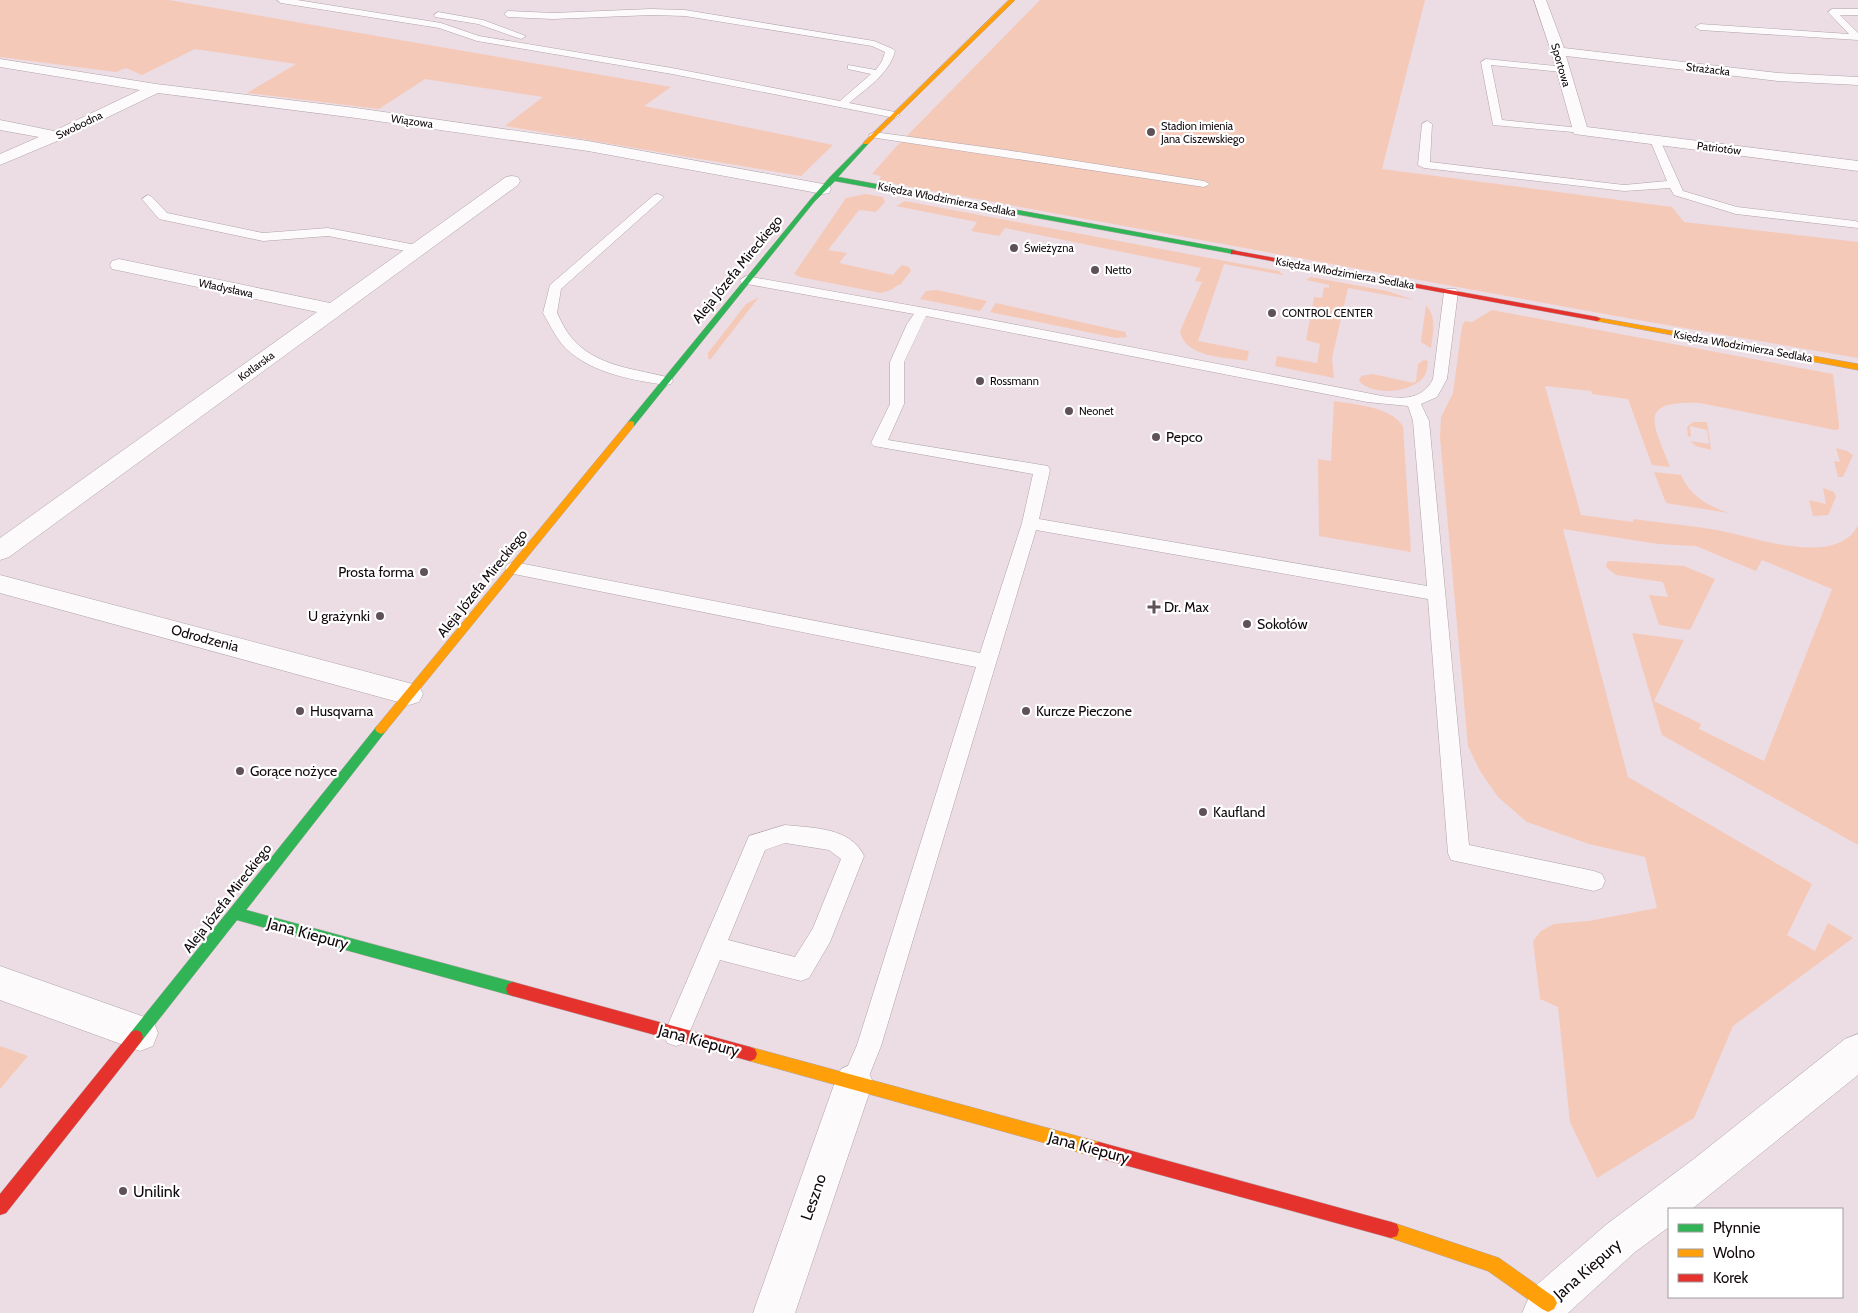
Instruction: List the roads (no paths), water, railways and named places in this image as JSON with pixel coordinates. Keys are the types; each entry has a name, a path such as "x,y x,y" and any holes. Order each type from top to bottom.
{"street":[{"name":"Aleja Józefa Mireckiego","path":"0,1207 409,694 827,183 1012,0"},
{"name":"Sportowa","path":"1540,0 1558,51 1580,131"},
{"name":"Strażacka","path":"1558,51 1778,77 1858,81"},
{"name":"Wiązowa","path":"0,63 156,88 356,113 827,183"},
{"name":"Swobodna","path":"0,160 56,136 156,88"},
{"path":"0,125 56,136"},
{"name":"Patriotów","path":"1580,131 1858,166"},
{"name":"Kotlarska","path":"0,551 512,181"},
{"name":"Księdza Włodzimierza Sedlaka","path":"827,183 1451,292 1858,367"},
{"name":"Władysława","path":"119,265 334,310"},
{"name":"Odrodzenia","path":"0,584 409,694"},
{"name":"Jana Kiepury","path":"234,914 1391,1230 1493,1264 1546,1308 1621,1238 1709,1172 1858,1052"},
{"path":"0,983 140,1033"},
{"name":"Leszno","path":"774,1313 854,1082"}],"lane":[{"path":"281,0 441,26 477,38 672,71 895,115"},
{"path":"342,0 487,24 523,37 520,45"},
{"path":"487,24 508,14 522,4"},
{"path":"508,14 553,16 651,12 703,16 874,44 890,51 890,57 878,73 841,104"},
{"path":"1700,26 1857,37 1832,12 1858,12"},
{"path":"1562,69 1486,62 1497,123 1580,131"},
{"path":"851,68 878,73"},
{"path":"1427,124 1424,165 1624,188 1674,184"},
{"path":"874,135 1006,153 1204,184"},
{"path":"1655,140 1678,193 1736,210 1855,225"},
{"path":"658,197 555,288 550,313 567,341 589,358 618,371 666,381"},
{"path":"148,200 162,216 262,237 328,232 416,249"},
{"path":"746,280 1348,394 1382,400 1412,401 1429,396 1435,390 1440,378 1451,292"},
{"path":"854,1082 869,1046 1030,523 1042,470 879,443 898,404 897,362 914,324 922,312"},
{"path":"1412,401 1421,421 1459,853 1594,881"},
{"path":"1030,523 1437,594"},
{"path":"514,568 987,662"},
{"path":"676,1034 704,973 714,947 757,842 785,834 834,841 853,856 822,934 800,970 714,947"}],"place":[{"name":"Stadion imienia Jana Ciszewskiego","path":"1151,132"},
{"name":"Świeżyzna","path":"1014,248"},
{"name":"Netto","path":"1095,270"},
{"name":"CONTROL CENTER","path":"1272,313"},
{"name":"Rossmann","path":"980,381"},
{"name":"Neonet","path":"1069,411"},
{"name":"Pepco","path":"1156,437"},
{"name":"Prosta forma","path":"424,572"},
{"name":"Dr. Max","path":"1154,607"},
{"name":"U grażynki","path":"380,616"},
{"name":"Sokołów","path":"1247,624"},
{"name":"Husqvarna","path":"300,711"},
{"name":"Kurcze Pieczone","path":"1026,711"},
{"name":"Gorące nożyce","path":"240,771"},
{"name":"Kaufland","path":"1203,812"},
{"name":"Unilink","path":"123,1191"}]}
